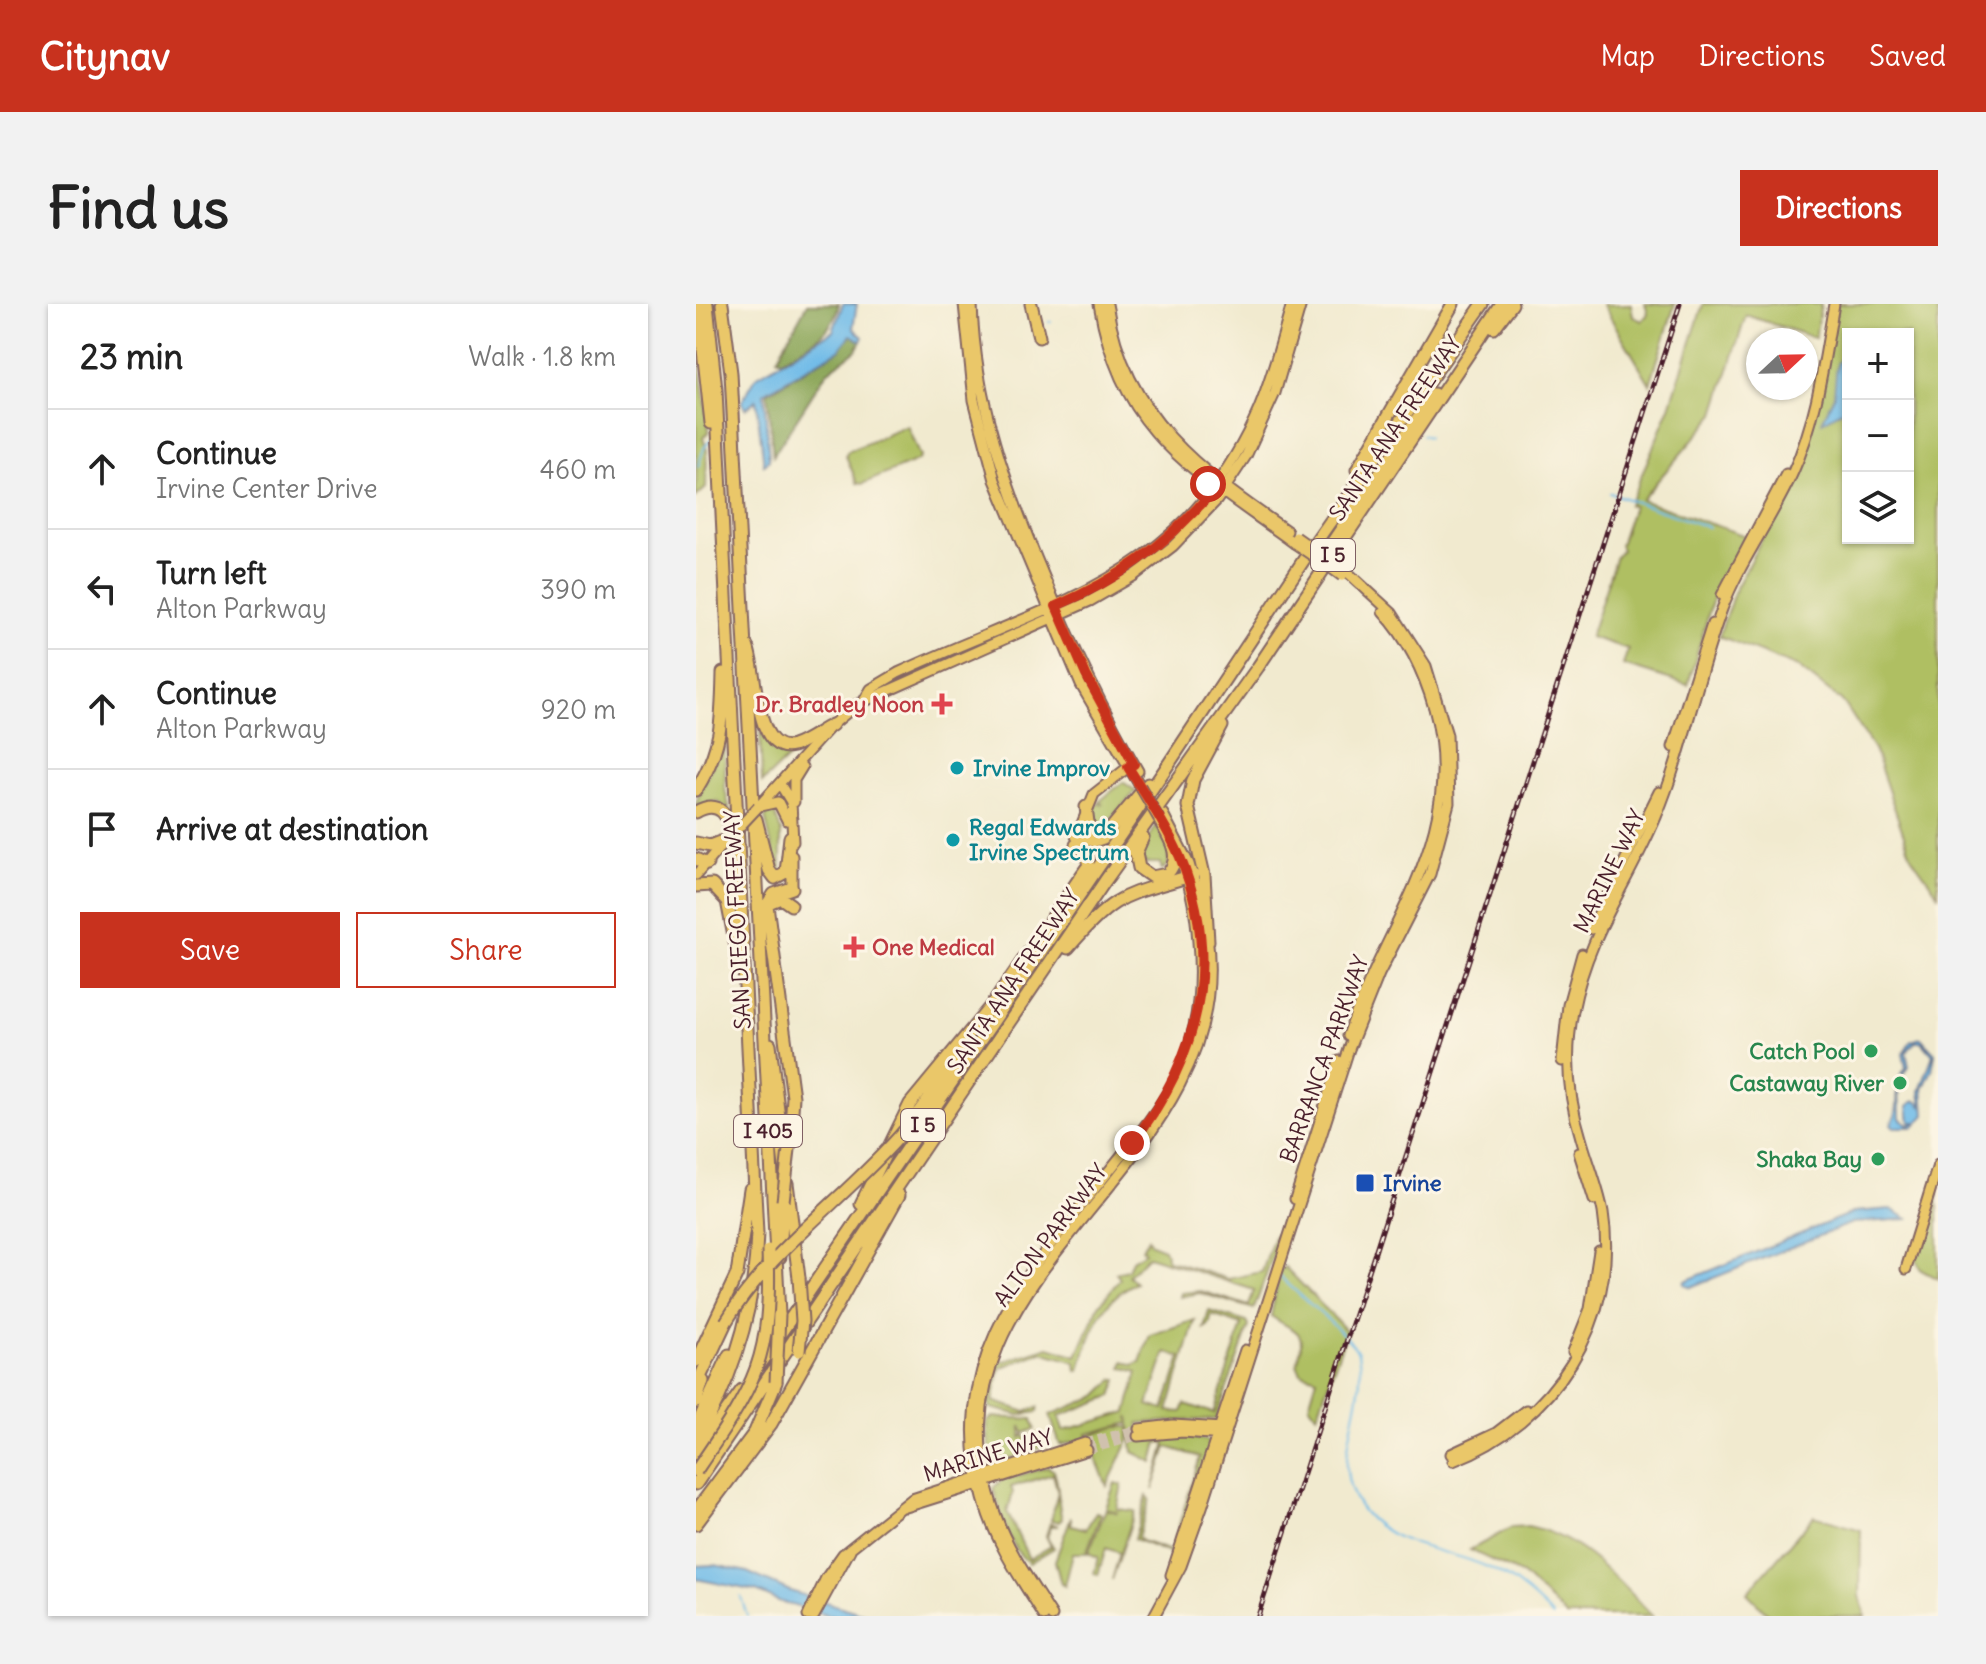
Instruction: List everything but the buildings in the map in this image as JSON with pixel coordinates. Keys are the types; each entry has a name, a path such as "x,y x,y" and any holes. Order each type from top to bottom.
{"highway":[{"path":"698,304 708,386"},
{"name":"SAN DIEGO FREEWAY","path":"696,1511 755,1432 776,1382 779,1315 744,638 707,304"},
{"name":"SAN DIEGO FREEWAY","path":"696,1441 727,1381 746,1319 756,1249 720,469 720,429 733,405 722,304"},
{"path":"1031,304 1039,337 1038,304"},
{"path":"1334,515 1337,502 1453,304"},
{"name":"SANTA ANA FREEWAY","path":"696,1454 1166,768 1334,515 1483,304"},
{"name":"SANTA ANA FREEWAY","path":"696,1484 1040,977 1207,735 1258,667 1502,304"},
{"path":"1451,381 1512,304"},
{"path":"696,333 720,429 769,1317 760,1363 741,1404 696,1471"},
{"path":"1319,556 1446,377 1459,369"},
{"path":"1351,510 1432,386 1434,375"},
{"path":"744,638 753,661 762,722 770,739 778,745 792,746 832,725"},
{"path":"696,790 710,768 719,742 723,672 728,651"},
{"path":"1208,941 1205,883 1189,820 1190,793 1200,764 1258,667"},
{"path":"1161,816 1175,858 1169,872 1152,877 1137,865 1138,847 1207,735"},
{"path":"1076,841 1099,840 1154,777 1166,768"},
{"path":"755,805 769,870 776,882 792,888"},
{"path":"696,812 715,807 729,818 742,903"},
{"path":"1086,807 1089,830 1098,835 1109,830"},
{"path":"769,870 777,878 786,872 791,833"},
{"path":"844,1240 910,1104 995,1001 1088,866 1089,854 1076,841"},
{"path":"696,843 722,842"},
{"path":"1040,977 1110,903 1128,893 1190,876"},
{"path":"696,886 712,885 725,897 746,987"},
{"path":"777,1289 794,1109 767,909 774,894 792,888"},
{"path":"767,909 772,901 779,898 791,905"},
{"path":"756,901 766,1250"},
{"path":"760,972 802,1321 799,1351 788,1391"},
{"path":"780,1003 781,1127"},
{"path":"696,1386 726,1322 756,1278 859,1180 905,1130 991,1018 1002,1009"},
{"path":"696,1524 762,1438 912,1173 918,1155"},
{"path":"696,1361 739,1266 754,1165"},
{"path":"696,1427 746,1319"},
{"path":"696,1402 710,1358"},
{"path":"696,1471 770,1365 776,1362"}],"main road":[{"name":"ALTON PARKWAY","path":"964,304 968,364 981,435 999,490 1054,612"},
{"name":"ALTON PARKWAY","path":"972,304 976,366 992,445 1013,503 1085,693 1161,816 1190,876 1208,941 1210,983 1205,1019 1184,1083 1159,1122 1025,1292 1002,1335 983,1399 982,1480 1007,1543 1052,1616"},
{"name":"BARRANCA PARKWAY","path":"1099,304 1117,368 1141,412 1176,458 1344,573 1392,613 1420,653 1444,716 1450,770 1445,825 1430,874 1379,974 1343,1060 1181,1566 1154,1616"},
{"name":"BARRANCA PARKWAY","path":"1107,304 1119,352 1146,408 1182,452 1220,488"},
{"path":"1220,488 1258,411 1292,304"},
{"path":"696,875 704,861 755,805 774,792 832,725 865,699 1054,612 1153,552 1220,488 1268,410 1301,304"},
{"name":"MARINE WAY","path":"1452,1457 1499,1439 1551,1394 1584,1343 1596,1312 1605,1264 1604,1226 1599,1192 1571,1096 1570,1031 1595,935 1616,887 1660,808 1728,593 1802,452 1819,394 1831,304"},
{"path":"792,888 794,780 809,758 811,748"},
{"path":"1076,841 1086,807 1101,786 1131,765"},
{"path":"774,792 786,800 791,833"},
{"name":"ALTON PARKWAY","path":"1044,1616 999,1541 982,1480 974,1434 977,1392 987,1350 1000,1317 1031,1269 1156,1112 1186,1053 1195,1021 1200,979 1190,876"},
{"path":"1906,1269 1938,1165"},
{"path":"1139,1432 1173,1425 1222,1432"},
{"name":"BARRANCA PARKWAY","path":"1147,1616 1173,1570 1222,1432"},
{"name":"MARINE WAY","path":"808,1616 826,1578 843,1554 923,1494 982,1480 1086,1447"},
{"name":"MARINE WAY","path":"814,1616 850,1550"}],"green space":[{"path":"807,304 839,304 825,332 781,360 777,358"},
{"path":"1631,304 1633,316 1642,321 1648,314 1645,304 1675,304 1650,384 1603,305"},
{"path":"1703,304 1821,304 1817,328 1785,328 1746,315 1715,414 1641,500 1746,536 1713,598 1688,685 1623,665 1628,649 1590,637 1616,556 1622,550 1620,545 1633,506 1629,505 1670,407"},
{"path":"1837,304 1938,304 1938,894 1911,856 1874,749 1844,703 1798,667 1719,636 1735,590 1802,462"},
{"path":"851,335 861,341 856,350 827,372 773,456 767,393 839,350"},
{"path":"696,342 709,431 703,438 707,450 706,488 696,497"},
{"path":"907,426 920,457 917,461 862,484 857,483 847,452"},
{"path":"760,732 774,748 794,752 762,783"},
{"path":"725,737 725,789 730,811 717,801 696,807 700,793"},
{"path":"1123,782 1136,791 1104,826 1095,828 1093,811 1099,803 1103,805 1100,801"},
{"path":"774,811 781,831 781,871 777,869 765,817"},
{"path":"1156,825 1169,850 1168,864 1162,870 1160,863 1143,863 1141,853"},
{"path":"1936,1191 1938,1279 1921,1270 1916,1260 1922,1243 1928,1240"},
{"path":"1275,1234 1280,1236 1254,1309 1200,1293 1180,1297 1181,1293 1201,1291 1249,1306 1254,1290 1148,1256 1129,1275 1136,1283 1114,1298 1098,1319 1080,1370 1077,1371 1076,1362 1042,1352 1000,1368 993,1401 1026,1412 1038,1407 1038,1412 1020,1415 991,1408 988,1402 996,1358 1005,1361 1049,1347 1077,1356 1099,1305 1120,1279 1116,1273 1128,1270 1132,1260 1145,1252 1142,1249 1148,1238 1151,1244 1164,1249 1168,1260 1228,1279 1262,1272"},
{"path":"1285,1267 1347,1331 1317,1415 1309,1405 1317,1378 1301,1373 1297,1364 1300,1337 1271,1316 1280,1270"},
{"path":"1209,1311 1247,1322 1249,1326 1216,1419 1139,1423 1138,1441 1179,1436 1207,1440 1210,1445 1177,1551 1171,1554 1134,1539 1147,1496 1150,1499 1138,1537 1141,1541 1171,1551 1200,1457 1167,1447 1153,1490 1166,1443 1158,1442 1153,1462 1133,1452 1130,1423 1087,1434 1088,1437 1115,1427 1129,1427 1129,1440 1107,1486 1092,1448 1093,1455 1089,1456 1083,1440 1060,1445 1050,1415 1097,1396 1114,1379 1118,1379 1112,1396 1059,1416 1063,1431 1127,1412 1138,1372 1122,1367 1124,1361 1134,1365 1140,1362 1150,1335 1195,1320 1168,1411 1182,1412 1185,1404 1214,1413 1242,1325 1212,1315 1209,1325 1204,1328","holes":["1166,1352 1181,1357 1164,1410 1148,1405"]},
{"path":"993,1417 1032,1419 1035,1429 1024,1433 1021,1426 1021,1438 1024,1434 1025,1438 1038,1434 1040,1441 1028,1446 1042,1442 1044,1446 994,1465 990,1462 987,1422"},
{"path":"1048,1467 1056,1477 1062,1519 1059,1522 1051,1520 1058,1492 1053,1474 1011,1487 1013,1493 1007,1512 1029,1559 1051,1546 1046,1536 1050,1523 1058,1526 1051,1526 1047,1537 1054,1548 1029,1563 1011,1540 993,1488 1002,1480"},
{"path":"1115,1483 1122,1485 1117,1509 1135,1511 1112,1580 1120,1553 1106,1548 1098,1575 1094,1574 1098,1557 1088,1553 1106,1509 1118,1513 1106,1508"},
{"path":"1096,1512 1101,1514 1086,1553 1073,1553 1065,1586 1061,1584 1055,1561 1071,1517 1071,1525 1086,1529"},
{"path":"1814,1516 1861,1530 1860,1596 1865,1616 1770,1616 1747,1593"},
{"path":"1528,1526 1565,1540 1597,1561 1652,1616 1566,1616 1523,1575 1470,1550 1512,1527"}],"water":[{"path":"843,304 857,304 853,328 863,337 861,341 851,335 839,350 764,393 769,460 764,465 756,400 746,408 742,402 756,377 833,331"},
{"path":"1842,357 1842,410 1822,422 1834,395 1837,364"},
{"name":"Castaway River","path":"1921,1038 1935,1053 1932,1070 1923,1089 1925,1115 1914,1127 1894,1127 1891,1124 1897,1110 1899,1081 1906,1068 1903,1053 1911,1041","holes":["1915,1042 1922,1042 1933,1055 1920,1091 1922,1106 1915,1100 1908,1106 1910,1122 1917,1122 1909,1125 1900,1118 1899,1087 1905,1084 1900,1080 1909,1067 1906,1052"]},
{"path":"1891,1209 1908,1219 1852,1223 1691,1287 1684,1284 1854,1212"},
{"path":"715,1565 747,1572 790,1591 870,1616 829,1616 756,1591 696,1579 696,1566"}],"waterway":[{"path":"1373,420 1380,422"},
{"path":"1422,435 1428,437"},
{"path":"698,467 704,448 713,437"},
{"path":"1610,493 1708,527"},
{"path":"1281,1277 1347,1338 1358,1353 1360,1374 1347,1454 1347,1474 1352,1493 1364,1512 1376,1524 1404,1540 1470,1560 1504,1576 1530,1594 1553,1616"},
{"path":"741,1597 747,1616"}],"tunnel":[{"path":"1085,1443 1139,1429"},
{"path":"1087,1450 1138,1436"}],"railway":[{"path":"1258,1616 1680,304"}],"place":[{"name":"Dr. Bradley Noon","path":"942,704"},
{"name":"Irvine Improv","path":"957,768"},
{"name":"Regal Edwards Irvine Spectrum","path":"953,840"},
{"name":"One Medical","path":"854,947"},
{"name":"Catch Pool","path":"1871,1051"},
{"name":"Castaway River","path":"1900,1083"},
{"name":"Shaka Bay","path":"1878,1159"},
{"name":"Irvine","path":"1365,1183"}],"route":[{"path":"1132,1143 1164,1099 1191,1040 1200,986 1195,911 1177,851 1128,767 1134,764 1086,675 1056,606 1113,579 1153,552 1188,520 1210,494 1214,489 1208,484"}]}
